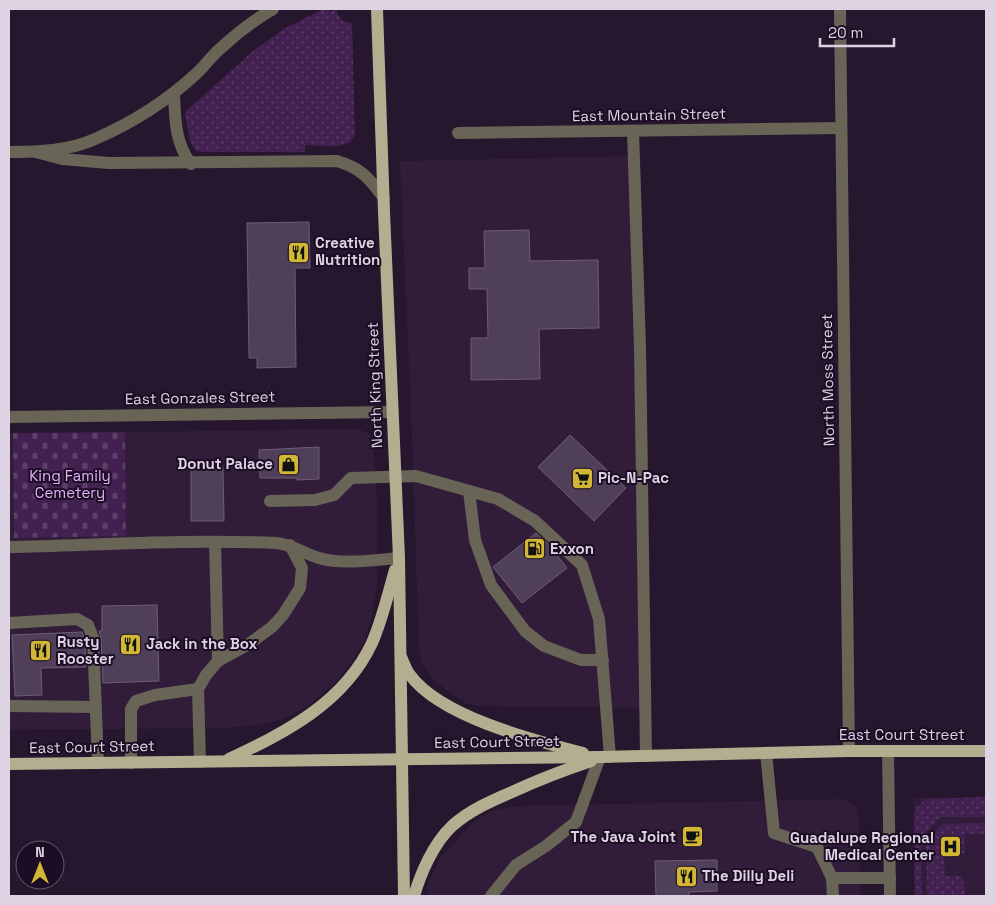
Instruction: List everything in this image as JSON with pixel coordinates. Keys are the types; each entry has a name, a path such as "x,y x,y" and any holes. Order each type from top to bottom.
{"main road":[{"name":"North King Street","path":"378,9 394,475 399,558 404,896"},
{"path":"224,761 293,727 318,710 342,688 361,663 373,641 399,558"},
{"path":"399,654 409,674 424,690 463,714 504,731 605,757"},
{"name":"East Court Street","path":"9,764 605,757 849,751 986,751"},
{"path":"414,896 442,837 474,809 553,774 605,757"}],"street":[{"path":"9,152 36,152 94,140 146,112 174,93 199,71 256,13 273,9"},
{"name":"North Moss Street","path":"840,9 849,751"},
{"path":"174,93 179,142 183,154 191,164"},
{"name":"East Mountain Street","path":"458,133 841,128"},
{"path":"633,131 640,347 646,756"},
{"path":"36,152 62,158 109,163 191,164 337,161 349,164 360,170 371,180 384,198"},
{"name":"East Gonzales Street","path":"9,417 392,412"},
{"path":"270,502 315,500 334,495 351,478 394,475 416,476 498,500 535,520 582,565 599,619 603,660 605,757 576,822 546,846 516,865 491,896"},
{"path":"469,491 475,540 491,585 525,631 544,646 581,660 603,660"},
{"path":"9,547 215,542 290,545 319,558 332,561 372,561 399,558"},
{"path":"215,542 218,661"},
{"path":"200,762 198,689 206,675 218,661 249,644 272,627 283,615 300,588 302,568 290,545"},
{"path":"9,623 77,619 88,625 93,638 98,763"},
{"path":"131,762 131,709 136,701 155,695 198,689"},
{"path":"9,706 95,707"},
{"path":"888,751 890,896"},
{"path":"766,753 774,833 817,847 832,878 832,896"},
{"path":"832,878 890,878"}],"shaded area":[{"path":"640,156 648,429 649,708 479,706 465,703 434,681 422,663 419,651 400,161"},
{"path":"361,430 373,437 378,519 377,585 372,617 364,642 349,666 334,684 309,705 284,719 265,724 228,728 9,730 9,433 13,433 14,538 126,536 125,432"},
{"name":"Guadalupe Regional Medical Center","path":"986,797 986,896 914,896 913,798"},
{"path":"844,799 857,808 859,817 860,896 427,896 428,885 440,858 473,822 493,810 518,806"}],"green space":[{"path":"323,9 328,9 330,12 336,9 343,21 352,23 355,135 351,140 340,146 305,145 305,152 196,151 190,141 186,111 252,52 284,29"},
{"name":"King Family Cemetery","path":"125,432 126,536 14,538 13,433"},
{"path":"986,797 986,817 941,817 921,837 922,896 915,896 914,814 916,808 926,799"},
{"path":"986,823 986,834 965,834 965,853 944,854 945,876 961,876 965,888 965,896 927,896 926,840 943,824"}],"building":[{"path":"309,222 310,268 295,268 296,367 257,368 257,358 249,358 247,223"},
{"path":"529,230 530,261 598,260 599,328 539,329 540,379 471,380 471,338 488,338 487,289 469,289 469,268 485,268 484,231"},
{"name":"Pic-N-Pac","path":"570,435 626,488 594,521 538,467"},
{"name":"Donut Palace","path":"319,447 319,479 260,478 259,450"},
{"path":"223,467 224,521 191,521 191,468"},
{"name":"Exxon","path":"536,533 549,545 567,568 522,603 493,567"},
{"name":"Jack in the Box","path":"157,605 159,681 103,683 99,631 102,631 102,606"},
{"name":"Rusty Rooster","path":"82,632 85,640 86,667 41,668 42,695 15,696 12,635"},
{"name":"The Dilly Deli","path":"717,860 717,891 689,892 689,896 656,896 655,861"}],"place":[{"name":"Creative Nutrition","path":"299,252"},
{"name":"Donut Palace","path":"289,464"},
{"name":"Pic-N-Pac","path":"582,478"},
{"name":"Exxon","path":"534,549"},
{"name":"Jack in the Box","path":"130,644"},
{"name":"Rusty Rooster","path":"41,651"},
{"name":"The Java Joint","path":"692,837"},
{"name":"Guadalupe Regional Medical Center","path":"950,847"},
{"name":"The Dilly Deli","path":"686,876"}]}
